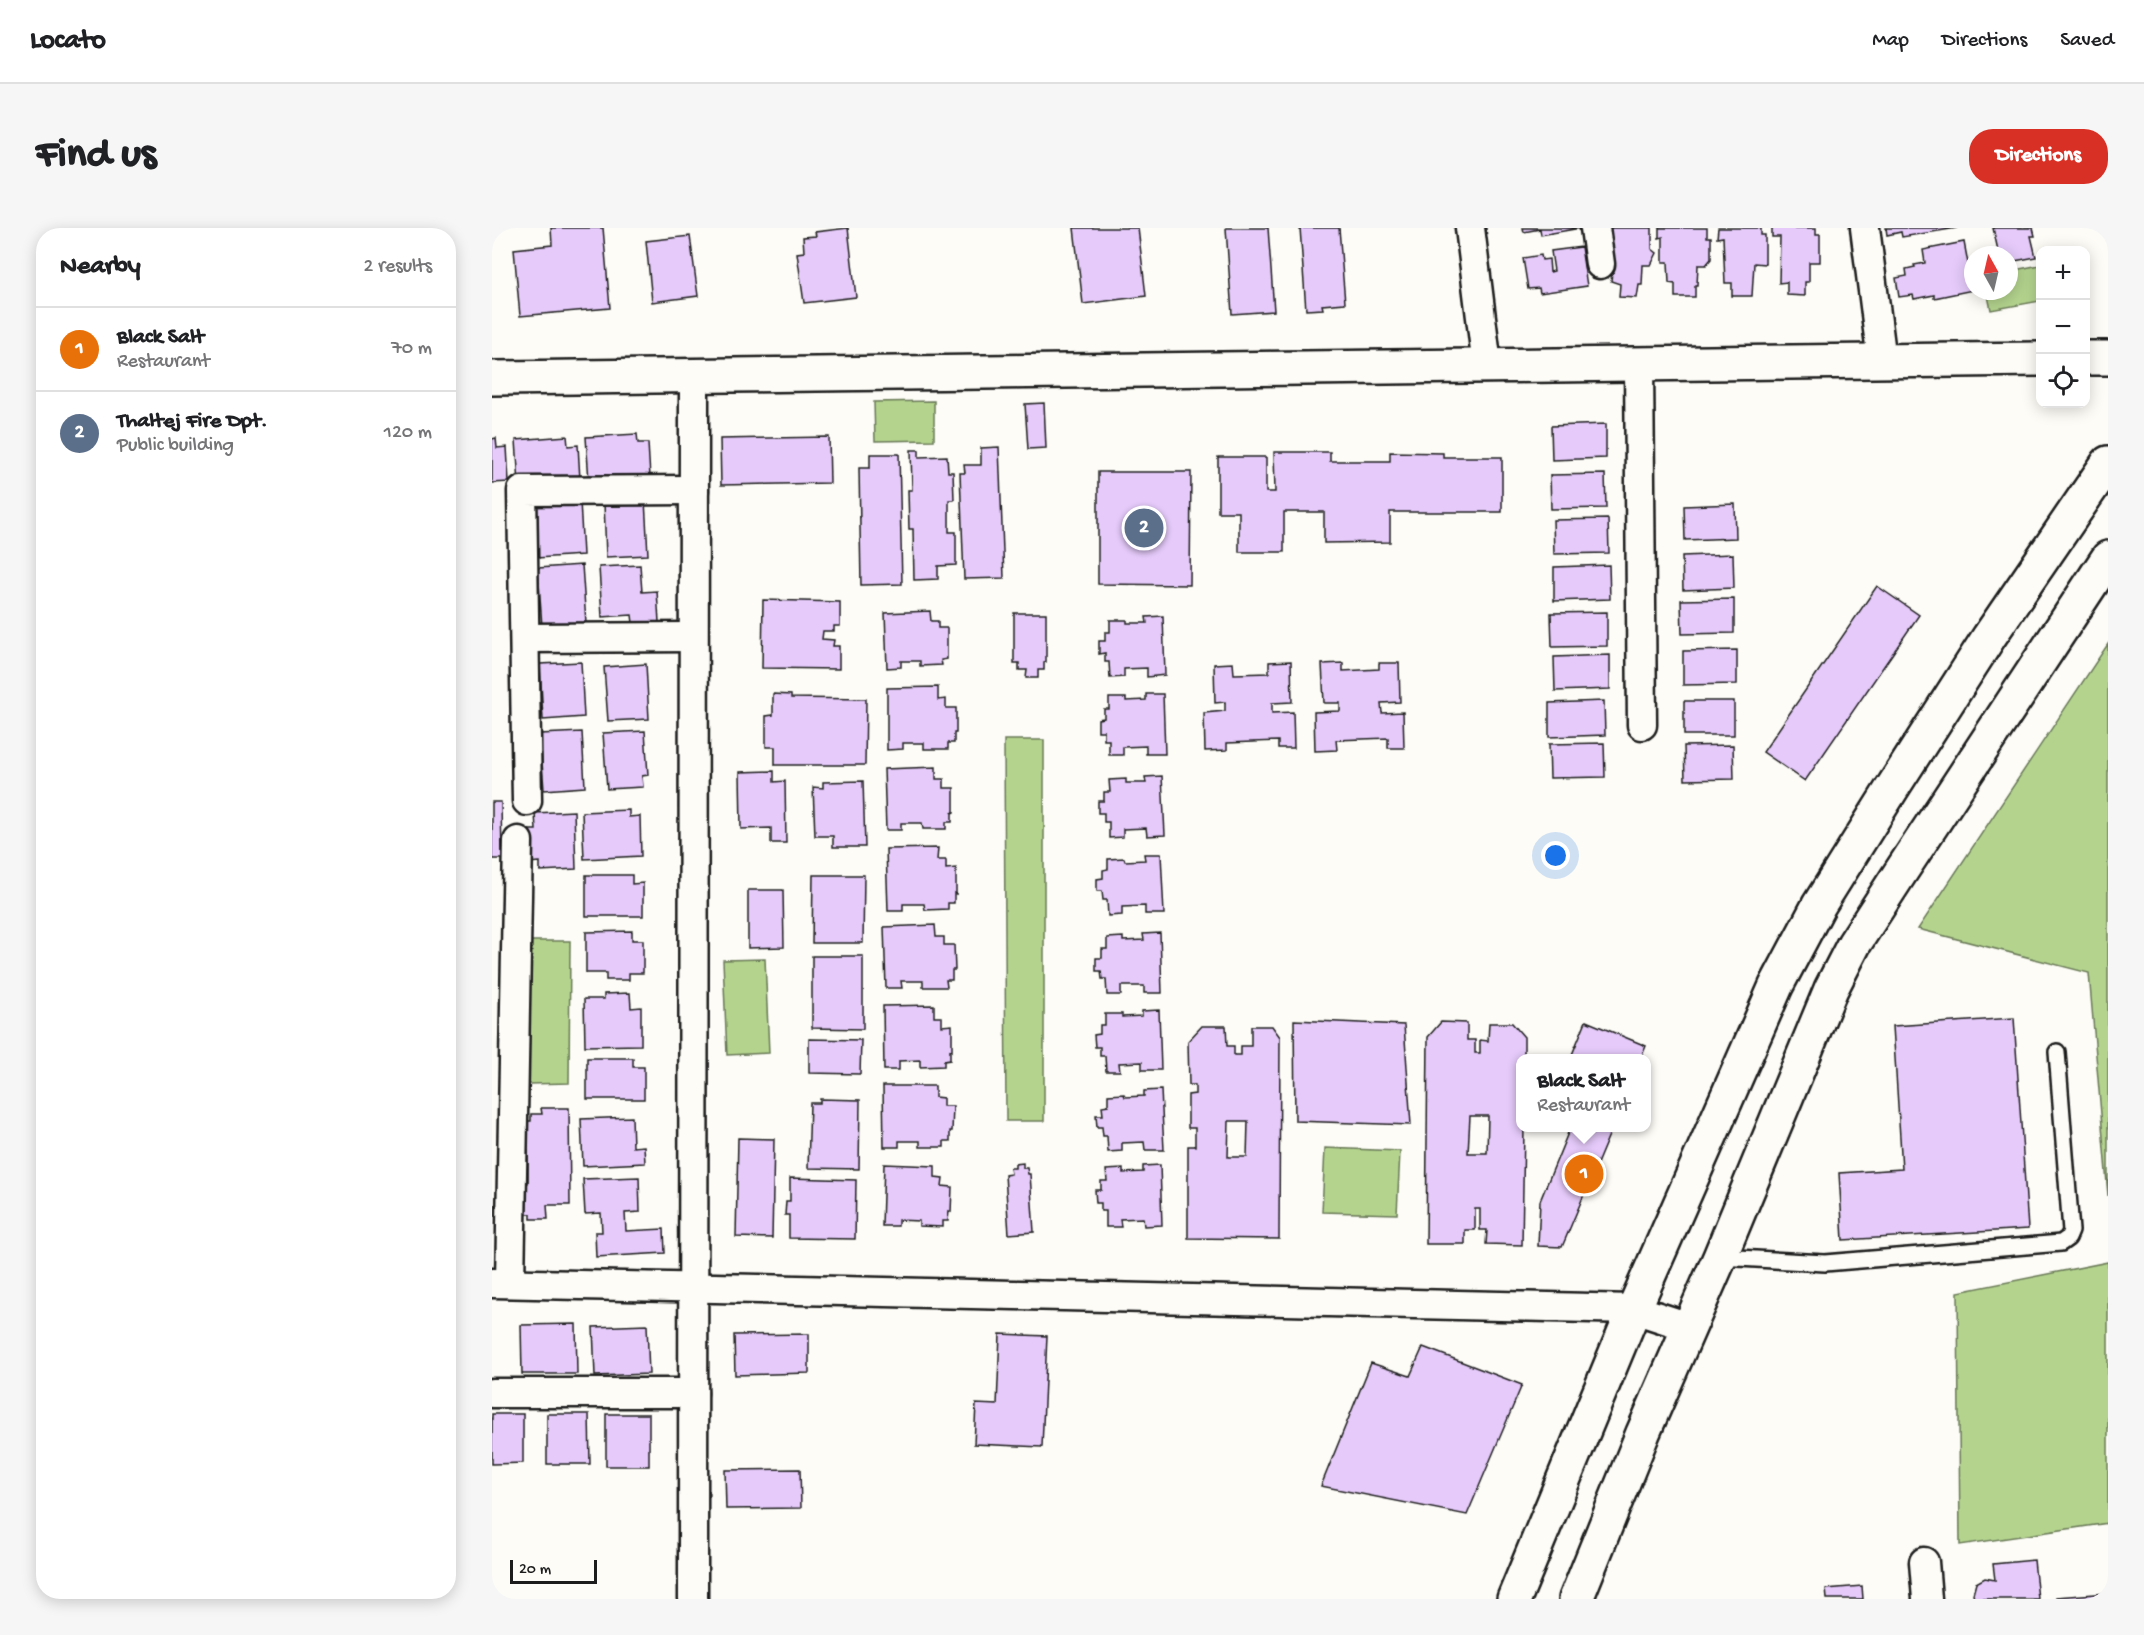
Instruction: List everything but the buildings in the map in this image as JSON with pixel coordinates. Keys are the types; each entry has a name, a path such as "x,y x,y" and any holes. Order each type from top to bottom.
{"main road":[{"path":"2090,358 2108,358"},
{"path":"492,378 2036,359"},
{"path":"1514,1599 1634,1309 1776,986 1819,905 1989,637 2108,463"},
{"path":"1576,1599 1643,1433 1720,1257 1831,989 1854,944 2108,558"}],"street":[{"path":"1470,228 1487,366"},
{"path":"1595,228 1600,264"},
{"path":"1864,228 1882,361"},
{"path":"1639,364 1642,725"},
{"path":"693,1599 694,375"},
{"path":"527,801 522,491 694,490"},
{"path":"525,638 693,637"},
{"path":"518,841 501,1283 1634,1309 1689,1327"},
{"path":"492,1393 693,1393"},
{"path":"1924,1562 1927,1599"}],"lane":[{"path":"1720,1257 1826,1263 2061,1243 2068,1238 2071,1231 2056,1052"}],"green space":[{"path":"2036,266 2036,302 1991,310 1989,300 2018,300 2018,269"},
{"path":"934,401 934,440 875,441 874,402"},
{"path":"2108,644 2108,1196 2089,973 1918,929"},
{"path":"1004,740 1044,740 1044,1121 1006,1121"},
{"path":"529,941 570,941 569,1083 529,1084"},
{"path":"765,959 769,1053 727,1055 723,960"},
{"path":"1325,1148 1400,1151 1397,1214 1322,1212"},
{"path":"2108,1262 2108,1523 1960,1545 1958,1292"}],"place":[{"name":"Thaltej Fire Dpt.","path":"1144,528"},
{"name":"Black Salt","path":"1584,1174"}]}
